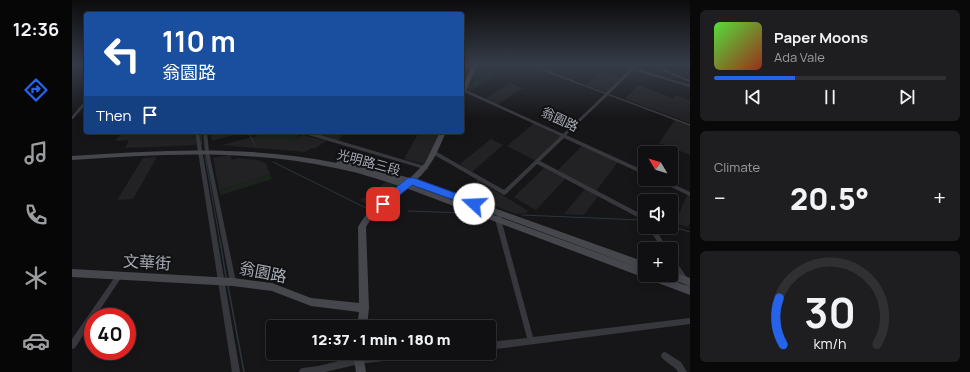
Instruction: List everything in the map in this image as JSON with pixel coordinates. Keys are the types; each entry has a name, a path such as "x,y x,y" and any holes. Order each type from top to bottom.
{"street":[{"path":"575,82 690,125"},
{"path":"433,152 504,193 619,82"},
{"path":"679,82 690,86"},
{"name":"翁園路","path":"464,91 638,170"},
{"path":"72,118 84,104"},
{"path":"198,134 204,151 233,282"},
{"path":"205,134 204,151 221,282"},
{"path":"310,134 426,168"},
{"path":"363,320 364,308 362,227 370,213 426,168 442,134"},
{"name":"光明路三段","path":"72,158 204,151"},
{"name":"光明路三段","path":"72,155 204,151 259,155 335,165 409,183 499,216 638,264"},
{"path":"537,162 638,214"},
{"path":"673,186 690,194"},
{"path":"499,216 531,341"},
{"name":"光明路三段","path":"499,216 638,271"},
{"path":"678,269 687,281 690,290"},
{"name":"文華街","path":"72,273 221,282"},
{"path":"72,345 119,276"},
{"name":"翁園路","path":"236,372 221,282 272,287 311,302 364,308"},
{"path":"668,282 690,290"},
{"path":"496,345 690,321"},
{"path":"665,356 678,365 683,372"},
{"path":"303,372 318,370 350,360"},
{"path":"359,360 361,372"}],"shaded area":[{"path":"472,82 484,82 470,91 467,89 469,84"},
{"path":"589,82 618,82 607,92 586,85"},
{"path":"510,83 523,88 497,105 485,99"},
{"path":"638,85 673,98 676,95 690,100 690,123 625,99"},
{"path":"675,120 690,126 690,155 678,150 678,146 667,146 659,143"},
{"path":"534,123 562,136 536,161 507,146"},
{"path":"121,134 195,134 197,142 196,145 125,148 129,140 115,141"},
{"path":"210,134 238,134 212,141"},
{"path":"255,134 292,134 298,135 299,137 292,141 286,138 258,138"},
{"path":"315,134 343,134 338,141"},
{"path":"418,134 440,134 425,163 423,164 404,159"},
{"path":"303,135 327,141 314,149 312,148 305,152 221,145 257,136 258,138 286,138 292,141"},
{"path":"491,139 503,145 472,172 460,164"},
{"path":"583,145 618,162 596,191 557,171"},
{"path":"230,155 232,160 238,158 258,160 266,163 270,174 219,190 213,158"},
{"path":"157,157 133,199 117,200 143,158"},
{"path":"544,168 565,179 536,210 514,197"},
{"path":"270,174 272,179 221,195 219,190"},
{"path":"478,180 528,211 526,213 516,214 461,194"},
{"path":"386,182 396,186 371,207 360,200"},
{"path":"585,189 598,196 584,215 564,214"},
{"path":"688,193 690,194 690,223 688,227 678,224 678,216"}],"waterway":[{"path":"200,134 202,144"},
{"path":"249,134 255,145"},
{"path":"205,156 220,241"},
{"path":"273,162 366,208"},
{"path":"408,211 466,213"},
{"path":"522,215 638,220"},
{"path":"678,228 690,232"},
{"path":"220,240 226,277"},
{"path":"228,286 244,372"}],"route":[{"path":"383,204 411,181 474,204"}]}
